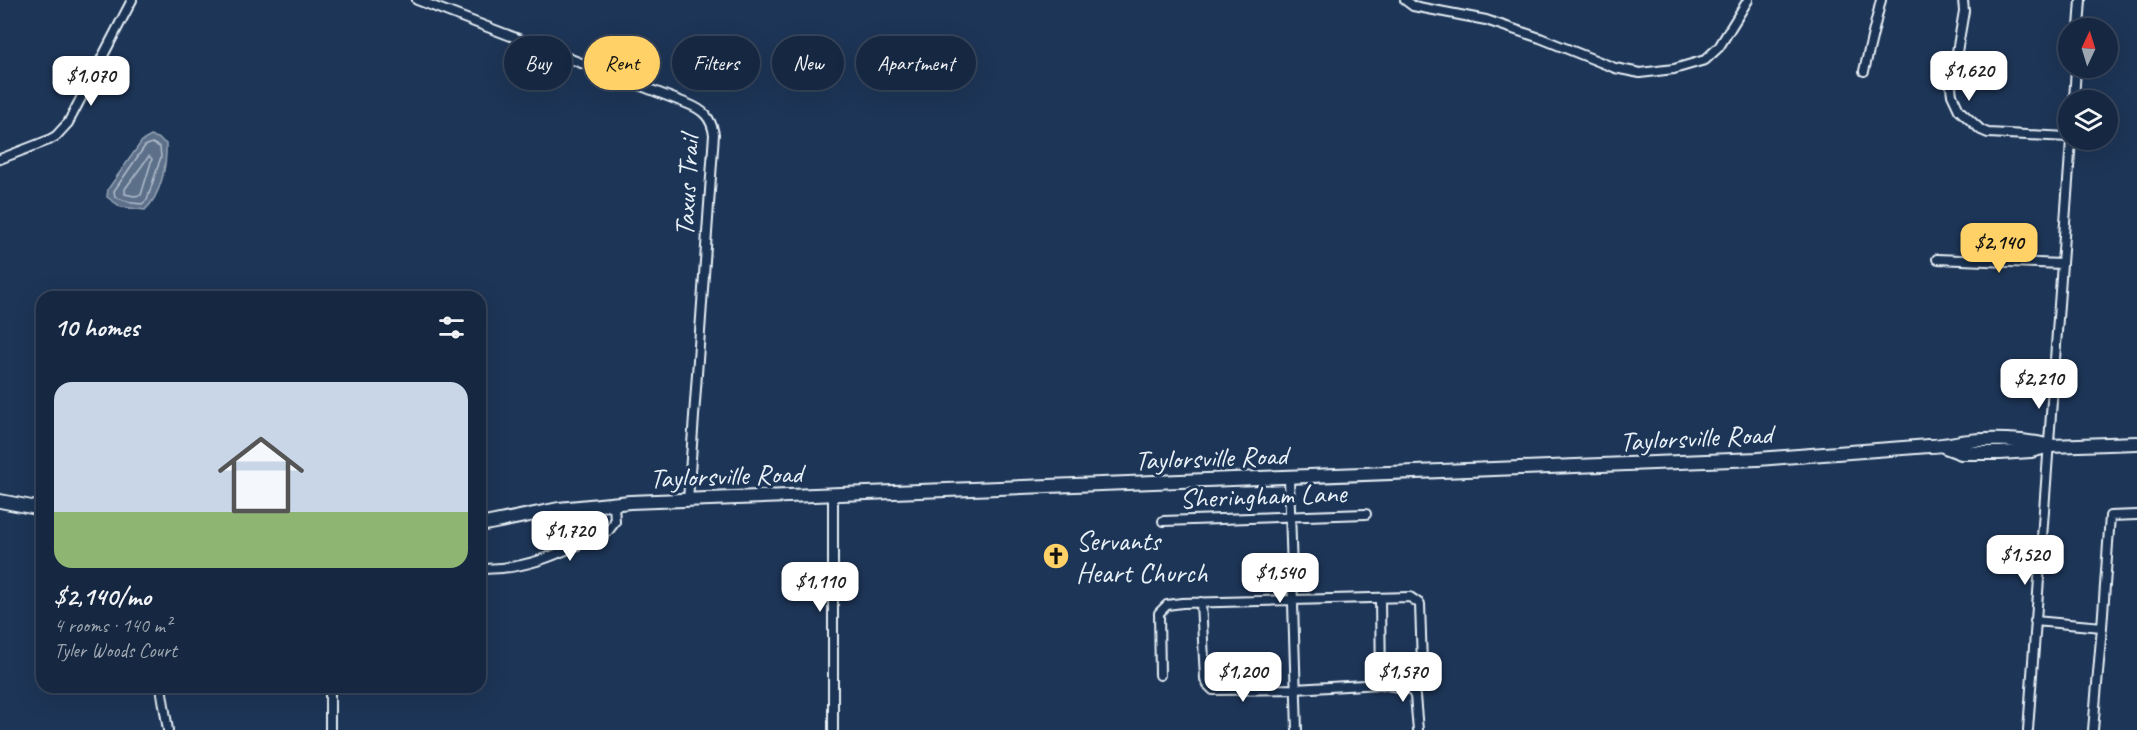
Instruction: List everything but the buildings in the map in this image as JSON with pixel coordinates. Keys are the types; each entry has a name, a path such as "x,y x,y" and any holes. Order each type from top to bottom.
{"main road":[{"name":"Taylorsville Road","path":"486,524 559,509 614,503 1758,459 1929,446 1945,447 1961,442 2030,440 2050,446 2137,443"},
{"path":"0,501 36,508"}],"street":[{"path":"0,159 50,140 63,129 132,0"},
{"name":"Taxus Trail","path":"417,0 688,104 702,111 710,119 714,134 688,501"},
{"path":"1405,0 1413,6 1486,20 1540,38 1615,68 1640,73 1674,69 1705,60 1719,47 1748,0"},
{"path":"1864,71 1881,0"},
{"path":"1963,0 1964,11 1951,87 1954,103 1981,130 1988,133 2058,137"},
{"path":"2080,18 2081,0"},
{"path":"2028,730 2050,446 2069,150"},
{"path":"1937,259 2062,264"},
{"path":"1289,478 1297,730"},
{"path":"833,495 833,730"},
{"path":"486,569 511,568 535,563 608,531 615,522 614,503"},
{"name":"Sheringham Lane","path":"1163,521 1366,513"},
{"path":"2093,730 2110,516 2137,515"},
{"path":"1160,675 1159,613 1167,604 1201,602 1410,597 1420,604 1422,664"},
{"path":"1380,598 1381,684"},
{"path":"1201,602 1205,679 1213,690 1295,689 1381,684 1411,688 1415,696 1418,730"},
{"path":"2036,621 2102,627"},
{"path":"162,693 168,730"},
{"path":"330,693 330,730"}],"water":[{"path":"151,136 166,144 164,170 159,188 151,204 145,210 121,207 107,197 108,189 142,141"}],"place":[{"name":"Servants Heart Church","path":"1056,556"}]}
